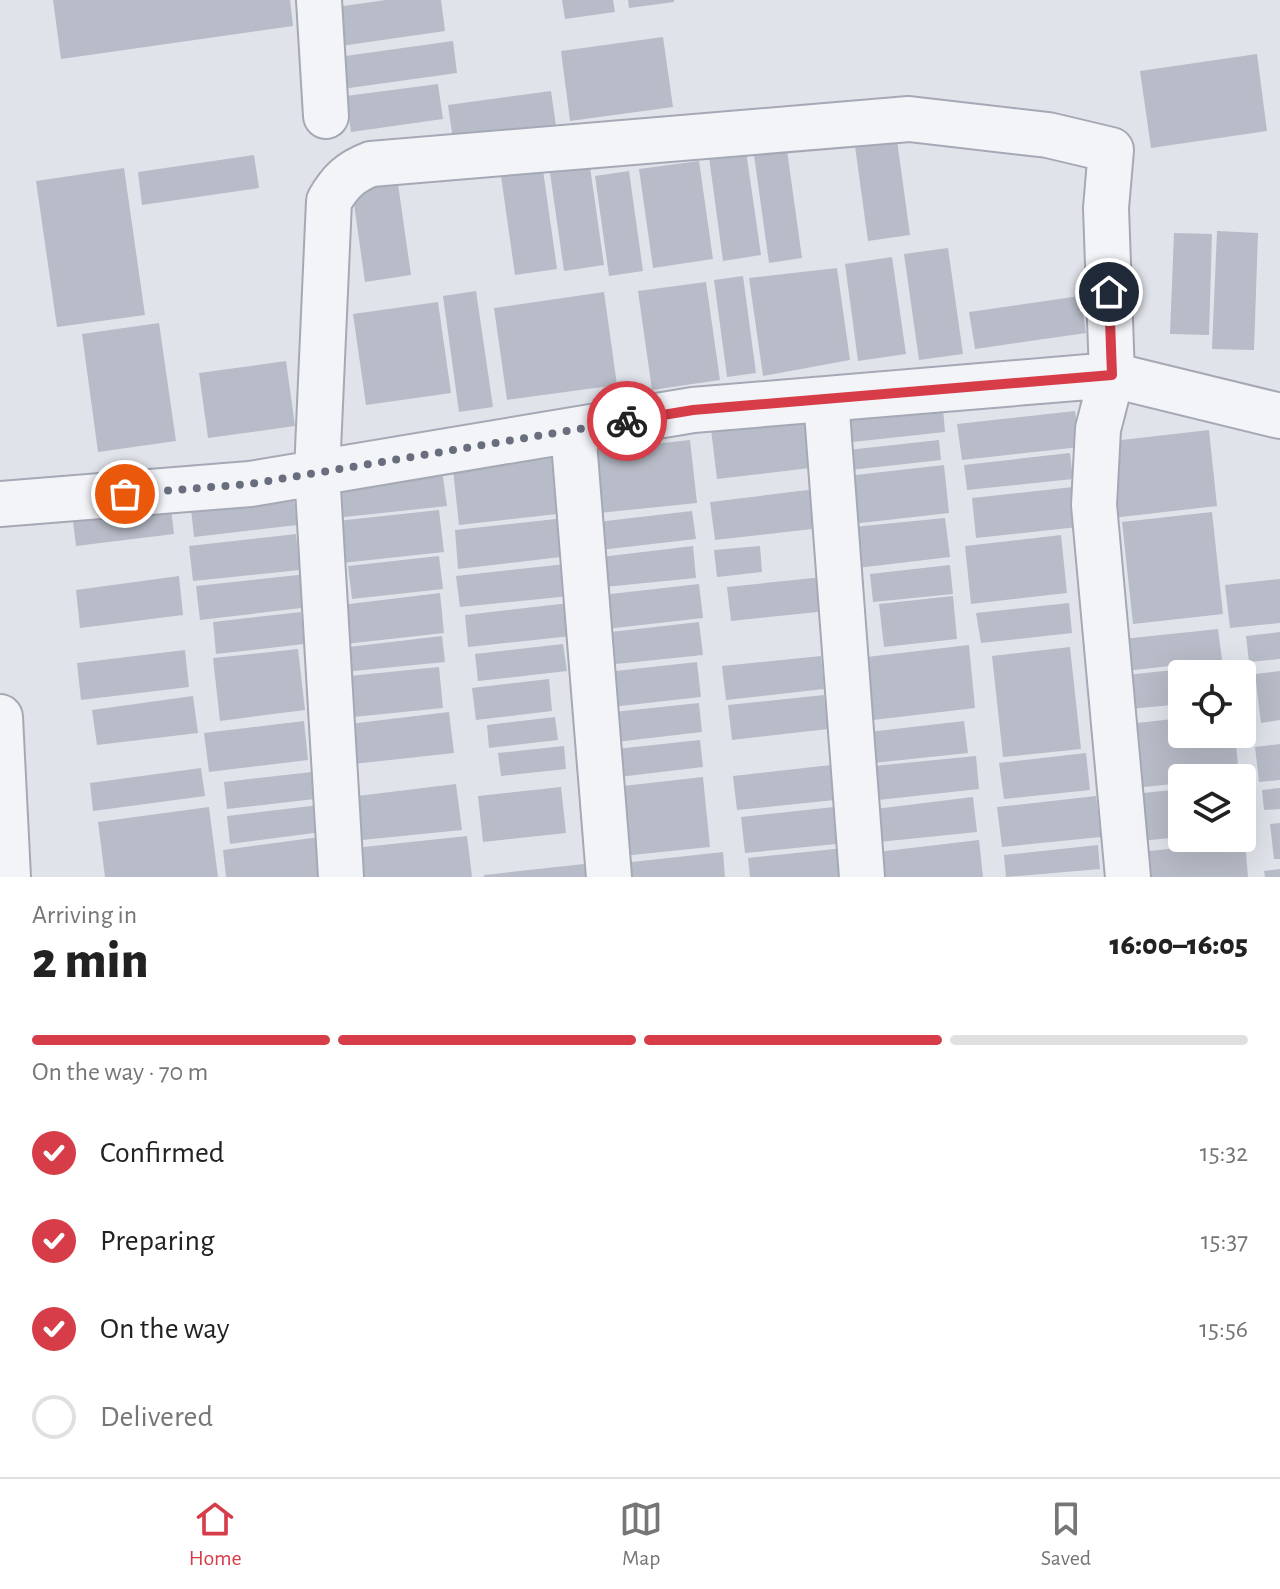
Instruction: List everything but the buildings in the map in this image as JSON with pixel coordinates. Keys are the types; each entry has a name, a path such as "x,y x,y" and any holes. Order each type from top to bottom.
{"street":[{"path":"319,0 326,116"},
{"path":"341,877 317,472 329,201 339,183 355,170 371,164 909,119 1048,135 1111,150 1106,208 1112,375 1098,429 1094,505 1128,877"},
{"path":"0,504 250,484 693,410 1112,375 1280,416 1280,400"},
{"path":"826,399 862,877"},
{"path":"573,430 609,877"},
{"path":"0,717 8,877"}],"way so far":[{"path":"125,494 250,484 627,421"}],"route":[{"path":"627,421 693,410 1112,375 1109,292"}]}
